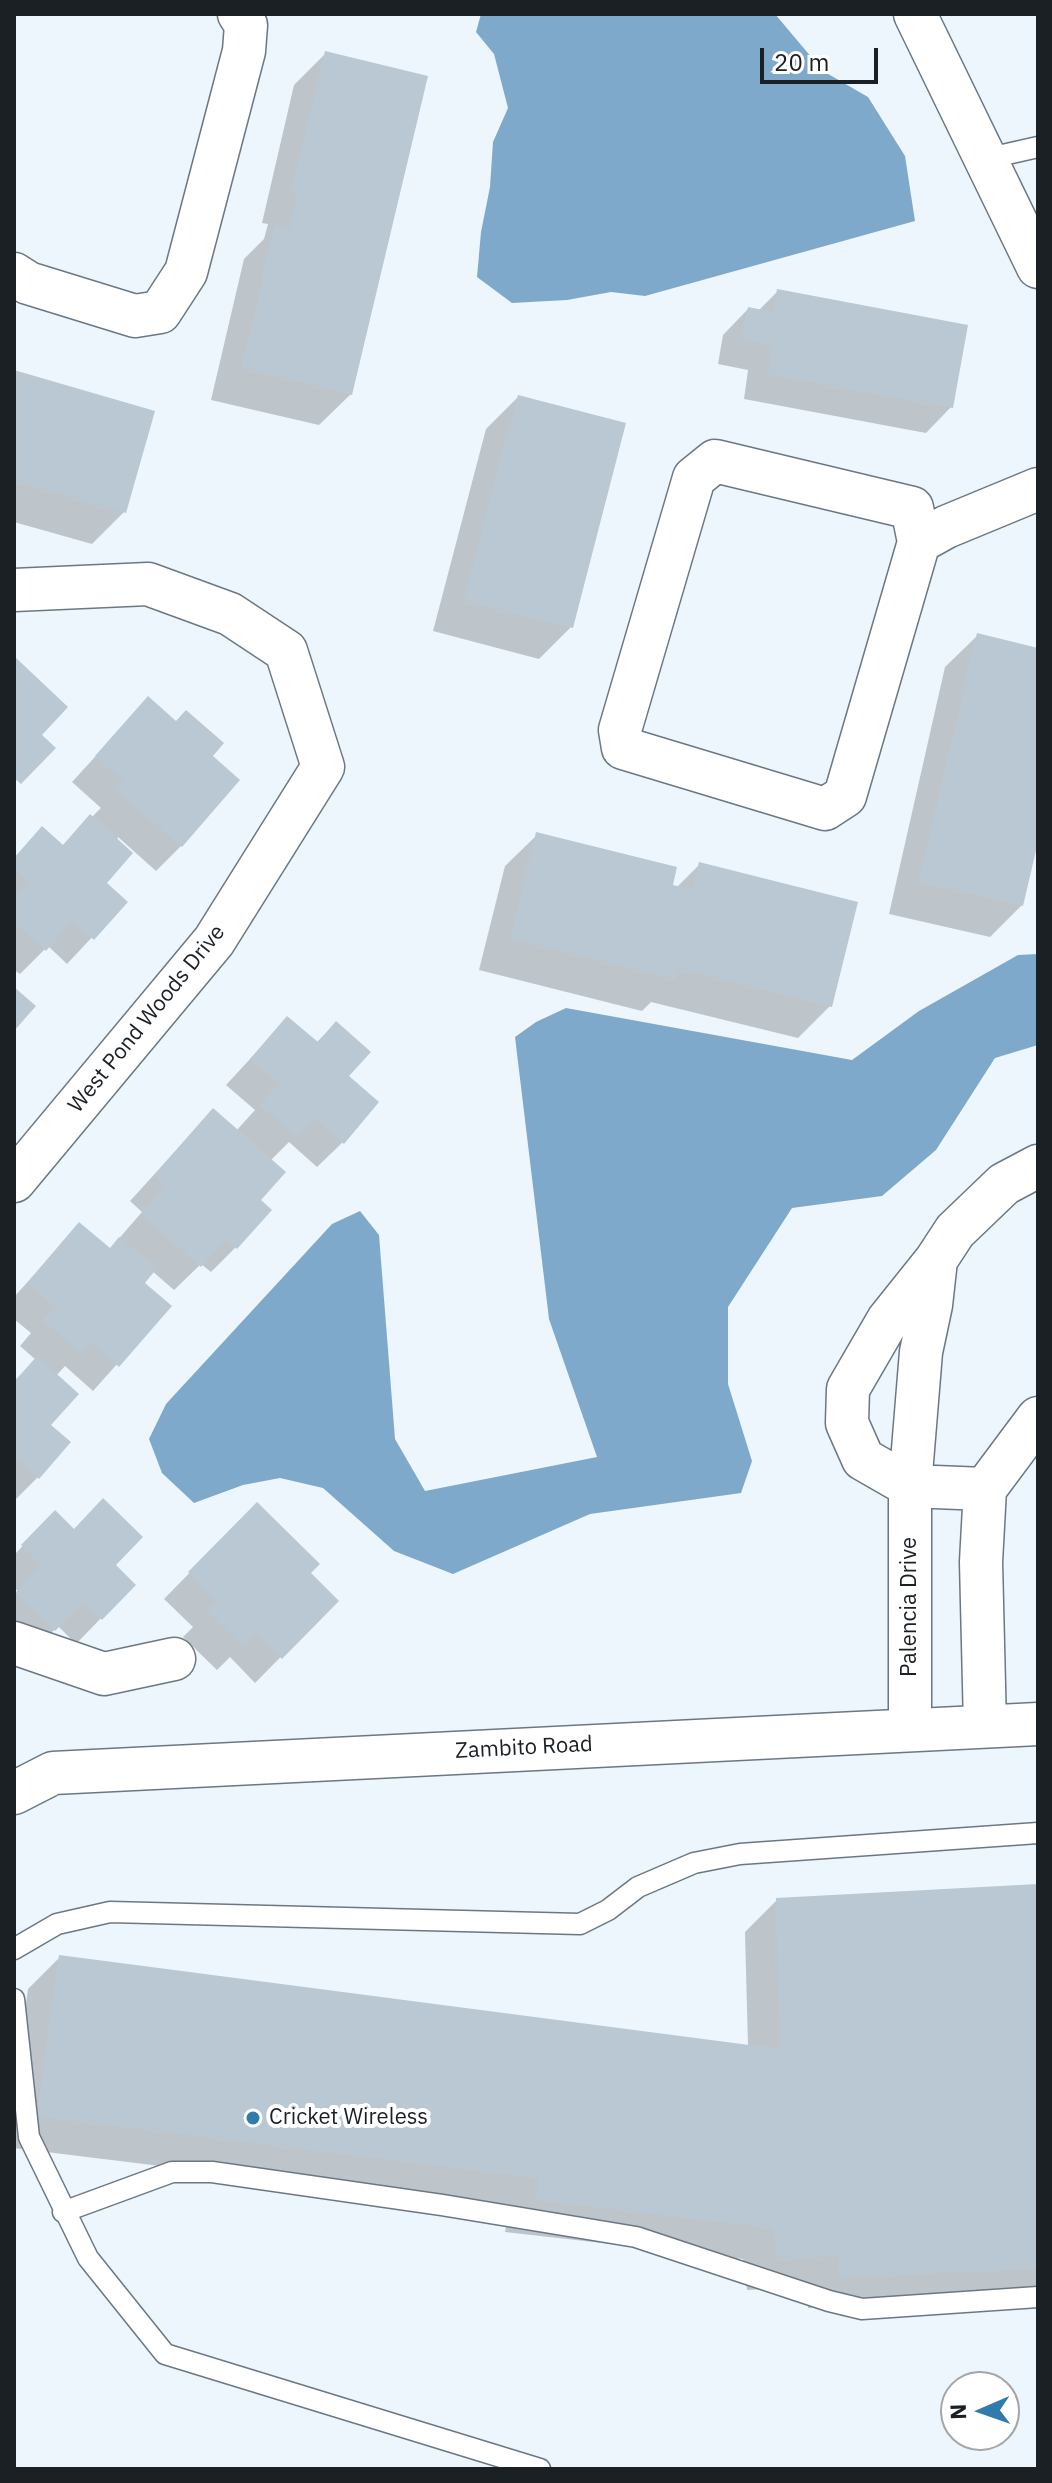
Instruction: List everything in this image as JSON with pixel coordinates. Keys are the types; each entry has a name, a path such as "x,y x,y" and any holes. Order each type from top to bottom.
{"street":[{"path":"14,274 28,283 135,316 160,312 186,272 190,258 244,51 246,25 239,14"},
{"path":"915,14 1038,267"},
{"path":"919,542 912,508 715,461 694,478 620,730 623,748 825,809 845,796 919,542 946,527 1038,489"},
{"name":"West Pond Woods Drive","path":"14,590 148,584 230,614 286,651 323,767 214,941 14,1181"},
{"name":"Palencia Drive","path":"985,1489 910,1486 863,1459 847,1423 848,1389 888,1320 955,1231 1004,1184 1038,1166"},
{"name":"Palencia Drive","path":"910,1728 910,1486 921,1352 936,1260"},
{"path":"985,1726 981,1562 985,1489 1038,1418"},
{"path":"14,1643 104,1674 174,1659"},
{"name":"Zambito Road","path":"14,1793 53,1773 1038,1724"}],"lane":[{"path":"985,159 1038,147"},
{"path":"14,1949 57,1924 110,1912 580,1924 608,1910 638,1887 694,1863 740,1854 1038,1833"},
{"path":"14,1999 29,2137 88,2258 165,2354 540,2469"},
{"path":"63,2212 172,2172 212,2172 427,2202 636,2237 862,2309 1038,2297"}],"water":[{"path":"481,14 775,14 823,71 868,97 905,156 915,221 645,296 611,292 567,300 512,303 477,277 493,142 508,108 494,54 476,32"},
{"path":"1038,954 1038,1045 995,1058 936,1150 882,1196 792,1208 728,1307 728,1384 752,1461 741,1493 590,1514 453,1574 394,1551 323,1488 280,1478 243,1485 194,1503 162,1473 149,1439 166,1404 332,1224 360,1211 379,1235 395,1439 425,1491 597,1457 549,1319 515,1037 536,1022 566,1008 852,1060 919,1011 1018,955"}],"building":[{"path":"325,51 428,76 352,395 242,368 275,225 290,229 298,193 292,191"},
{"path":"777,289 968,325 953,408 768,374 773,345 742,339 748,307 773,312"},
{"path":"14,370 155,411 126,513 14,481"},
{"path":"518,395 626,423 573,628 464,600"},
{"path":"977,633 1038,648 1038,842 1023,906 919,882"},
{"path":"14,656 68,707 42,735 56,748 21,784 14,778"},
{"path":"148,696 176,721 186,710 224,743 213,756 240,780 182,847 117,790 124,782 95,756"},
{"path":"90,814 133,853 107,883 128,902 94,940 72,921 46,951 14,922 14,898 29,882 14,868 14,858 42,826 63,845"},
{"path":"536,832 677,867 673,885 692,890 699,862 858,902 832,1007 678,969 675,980 510,939"},
{"path":"14,987 36,1006 14,1031"},
{"path":"287,1016 318,1042 336,1021 371,1052 349,1076 379,1102 344,1144 314,1117 297,1137 260,1105 279,1084 250,1059"},
{"path":"213,1108 286,1172 261,1200 272,1210 237,1249 226,1239 201,1267 141,1213 166,1186 154,1175"},
{"path":"79,1222 110,1248 119,1237 157,1268 145,1283 172,1306 119,1367 90,1342 82,1353 43,1320 55,1307 27,1283"},
{"path":"37,1356 79,1394 51,1425 71,1442 39,1479 18,1460 14,1464 14,1382"},
{"path":"103,1498 143,1537 116,1565 136,1585 102,1620 84,1602 55,1631 16,1592 41,1565 21,1545 55,1510 74,1529"},
{"path":"257,1502 320,1564 311,1573 339,1601 282,1659 256,1634 243,1646 207,1611 216,1601 188,1572"},
{"path":"1038,1884 1038,2269 839,2277 839,2256 778,2259 774,2228 536,2200 539,2178 37,2116 59,1955 780,2049 776,1898"}],"place":[{"name":"Cricket Wireless","path":"253,2118"}]}
